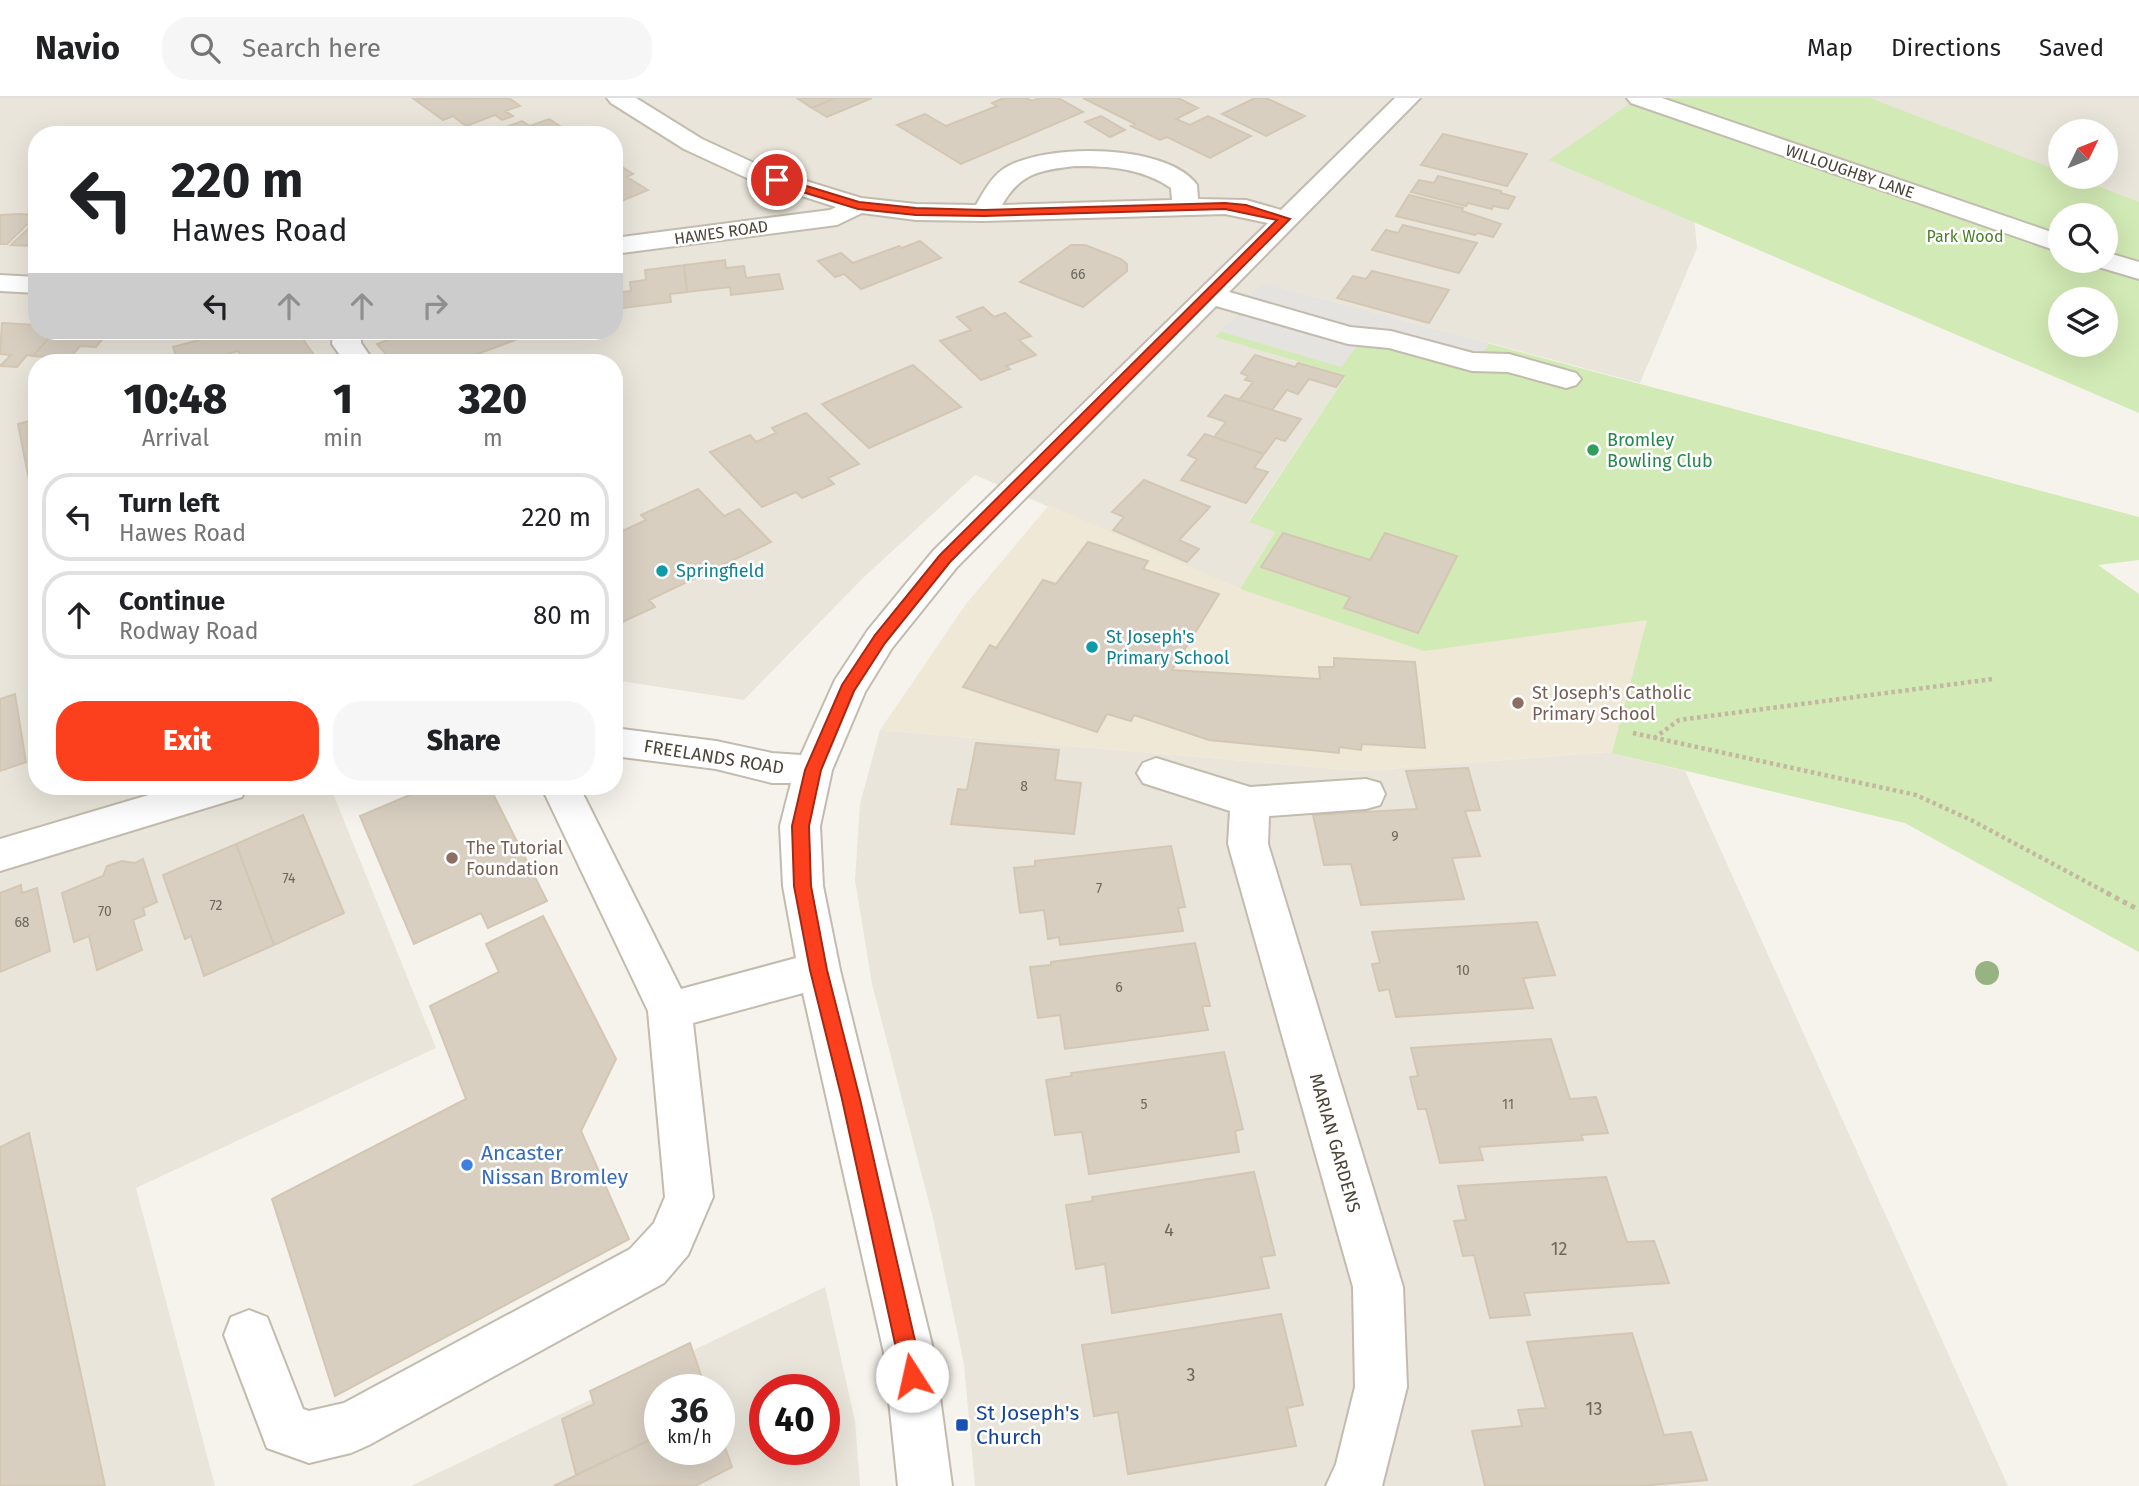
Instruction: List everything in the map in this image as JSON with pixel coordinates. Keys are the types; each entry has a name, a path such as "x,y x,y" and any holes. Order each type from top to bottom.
{"street":[{"path":"620,98 694,144 758,174 858,205"},
{"path":"925,1486 909,1353 819,970 803,886 800,826 813,770 848,689 880,639 945,559 1408,98"},
{"name":"WILLOUGHBY LANE","path":"1639,98 2048,240"},
{"path":"984,213 1012,175 1037,165 1069,160 1105,160 1152,166 1173,175 1184,185 1185,207"},
{"name":"HAWES ROAD","path":"623,245 837,217 858,205 916,212 984,213 1185,207 1246,208 1284,219"},
{"path":"2118,264 2139,271"},
{"path":"0,283 28,285"},
{"path":"1209,295 1348,335 1391,340 1472,362 1509,363 1566,379"},
{"name":"FREELANDS ROAD","path":"623,743 716,755 772,768 813,770"},
{"path":"1156,773 1250,802 1366,794"},
{"path":"0,855 198,795"},
{"path":"249,1335 285,1430 309,1437 352,1427 647,1266 671,1239 689,1197 670,1011 564,795"},
{"name":"MARIAN GARDENS","path":"1250,802 1248,844 1378,1287 1381,1387 1360,1474 1353,1486"},
{"path":"670,1011 819,970"}],"path":[{"path":"1654,738 1679,720 1993,679"},
{"path":"1633,733 1916,795 1971,820 2139,910"}],"shaded area":[{"path":"0,98 1683,98 1697,248 1640,383 1262,283 1244,314 1227,323 1216,337 1346,376 1249,521 1275,532 1240,589 975,475 862,579 744,700 623,681 623,354 28,354 28,795 334,795 436,1048 136,1188 215,1486 0,1486"},
{"path":"1836,98 2139,98 2139,207 2089,189 2118,189 2118,119 2048,119 2048,174"},
{"path":"1262,283 1489,343 1475,370 1380,343 1357,346 1341,367 1219,331 1227,323 1244,314 1253,301 1250,296"},
{"name":"St Joseph's Catholic Primary School","path":"1049,505 1240,589 1270,597 1648,619 2139,594 2139,952 1905,823 1608,752 1362,771 880,730 966,604"},
{"path":"880,730 1362,771 1608,752 1685,771 2008,1486 975,1486 964,1364 933,1218 872,984 855,880 860,804"},
{"path":"825,1287 855,1421 860,1486 411,1486 644,1374 644,1465 735,1465 735,1374 644,1374"}],"green space":[{"name":"Park Wood","path":"1638,98 1870,98 2048,166 2048,189 2105,189 2139,202 2139,413 1549,160"},
{"path":"1262,283 2139,517 2139,560 2098,565 2139,594 2139,952 1905,823 1612,753 1647,620 1424,651 1240,589 1275,532 1249,522 1346,376 1215,337 1249,306 1253,301 1250,296"}],"building":[{"path":"509,98 520,106 505,111 513,116 502,120 495,115 466,126 453,116 443,120 414,99"},
{"path":"797,98 835,98 812,108"},
{"path":"835,98 872,98 827,117 812,108"},
{"path":"1004,98 1026,98 1032,101 1058,98 1083,112 961,164 897,125 925,114 946,126 997,106 992,103"},
{"path":"1083,98 1178,98 1198,108 1176,119 1190,125 1208,116 1251,136 1210,158 1167,137 1160,140"},
{"path":"1255,98 1266,98 1305,116 1266,136 1222,114"},
{"path":"1101,116 1125,130 1110,137 1085,122"},
{"path":"549,119 560,126 530,126"},
{"path":"522,121 530,126 509,126"},
{"path":"1443,134 1527,154 1507,186 1421,165"},
{"path":"623,168 633,174 627,177 648,190 623,200"},
{"path":"1438,176 1501,191 1515,197 1508,209 1493,206 1492,209 1468,203 1466,206 1411,192 1419,180 1434,183"},
{"path":"1409,195 1463,208 1462,211 1501,224 1493,237 1396,216"},
{"path":"0,215 28,215 28,224 7,244 0,244"},
{"path":"1403,225 1477,243 1459,273 1372,250 1386,230 1398,233"},
{"path":"28,229 28,246 11,245"},
{"path":"920,241 941,258 861,289 844,274 835,277 818,261 841,253 853,263"},
{"path":"1071,245 1085,245 1127,264 1127,271 1083,307 1020,282"},
{"path":"725,260 726,268 744,266 746,278 779,274 783,289 731,295 730,287 687,292 684,265"},
{"path":"684,265 687,292 670,294 671,302 623,308 623,292 631,291 630,282 646,280 645,270"},
{"path":"1372,271 1449,290 1429,323 1337,298 1353,276 1366,279"},
{"path":"983,307 994,317 1005,313 1031,336 1019,340 1036,355 1006,366 1010,369 981,380 940,341 971,330 957,317"},
{"path":"2,323 28,324 28,340 47,340 35,354 28,354 17,367 0,366 11,355 0,354"},
{"path":"47,340 102,340 96,347 80,346 73,354 35,354"},
{"path":"199,340 303,340 313,354 240,354 238,351 227,354 175,354 173,347"},
{"path":"388,340 515,340 477,354 386,354 377,344"},
{"path":"1255,355 1295,367 1298,363 1344,376 1336,387 1309,379 1298,394 1287,390 1272,410 1239,400 1253,382 1245,380 1248,376 1241,373"},
{"path":"913,365 961,407 869,448 822,404"},
{"path":"1225,395 1301,419 1285,441 1276,438 1264,454 1214,437 1226,422 1208,416"},
{"path":"806,413 859,464 828,478 834,484 802,498 796,492 762,507 710,452 750,435 756,442 776,433 772,428"},
{"path":"28,421 28,475 18,424"},
{"path":"1205,434 1264,454 1254,468 1268,472 1246,503 1181,480 1197,459 1188,455"},
{"path":"1144,480 1210,507 1179,540 1199,549 1187,562 1113,530 1124,517 1112,512"},
{"name":"Springfield","path":"698,489 724,516 739,509 771,542 649,600 655,607 623,622 623,531 646,520 641,515"},
{"path":"1283,533 1370,560 1385,533 1457,556 1418,633 1344,608 1350,597 1261,567"},
{"name":"St Joseph's Primary School","path":"1088,542 1148,561 1143,569 1219,594 1172,670 1320,679 1319,667 1334,667 1334,658 1415,662 1425,748 1362,744 1361,750 1339,747 1339,753 1209,740 1134,715 1131,721 1107,714 1097,732 963,687 990,645 996,648 1043,580 1056,584"},
{"path":"15,694 26,762 0,771 0,699"},
{"path":"976,743 1059,750 1055,780 1081,783 1074,834 951,824 958,789 967,790"},
{"path":"1468,768 1480,810 1465,811 1480,856 1452,858 1464,899 1361,905 1351,864 1324,865 1313,815 1417,809 1406,771"},
{"name":"The Tutorial Foundation","path":"410,795 494,795 547,901 488,928 481,913 414,944 360,816"},
{"path":"303,815 344,913 274,945 236,844"},
{"path":"236,844 274,945 204,976 191,936 185,939 163,875"},
{"path":"1171,846 1185,907 1178,908 1183,931 1060,945 1059,937 1048,939 1044,910 1020,913 1014,868 1035,866 1035,861"},
{"path":"143,859 157,902 143,908 145,915 133,920 142,950 97,970 89,936 74,942 62,893 103,876 107,866 122,861 135,863"},
{"path":"21,885 22,893 37,888 50,951 0,972 0,893"},
{"name":"Ancaster Nissan Bromley","path":"543,916 616,1059 581,1131 629,1239 335,1396 272,1199 466,1099 430,1006 499,972 486,944"},
{"path":"1537,922 1555,975 1523,978 1533,1008 1396,1017 1389,989 1379,991 1372,964 1380,963 1372,932"},
{"path":"1195,943 1210,1006 1202,1006 1208,1030 1065,1049 1060,1015 1038,1018 1030,967"},
{"path":"1551,1039 1570,1099 1596,1097 1608,1133 1581,1135 1583,1140 1479,1147 1483,1160 1440,1163 1426,1109 1418,1109 1410,1077 1418,1076 1411,1048"},
{"path":"1224,1052 1243,1129 1235,1131 1239,1152 1089,1174 1082,1132 1055,1135 1046,1080 1072,1076 1071,1073"},
{"path":"29,1133 105,1486 0,1486 0,1147"},
{"path":"1254,1172 1275,1255 1261,1257 1269,1288 1112,1313 1105,1264 1076,1269 1066,1205 1093,1201 1092,1197"},
{"path":"1606,1177 1627,1242 1654,1241 1669,1283 1524,1293 1530,1315 1490,1318 1474,1255 1463,1256 1454,1221 1466,1220 1458,1186"},
{"path":"1281,1314 1303,1405 1287,1408 1296,1446 1128,1474 1118,1412 1094,1416 1082,1345"},
{"path":"1632,1333 1664,1435 1691,1432 1707,1480 1640,1486 1485,1486 1472,1431 1522,1426 1518,1410 1546,1408 1527,1342"},
{"path":"690,1343 701,1374 644,1374 644,1443 576,1475 562,1419 594,1404 590,1391"},
{"path":"644,1443 644,1465 732,1467 695,1486 554,1486"}],"place":[{"name":"Bromley Bowling Club","path":"1593,450"},
{"name":"Springfield","path":"662,571"},
{"name":"St Joseph's Primary School","path":"1092,647"},
{"name":"St Joseph's Catholic Primary School","path":"1518,703"},
{"name":"The Tutorial Foundation","path":"452,858"},
{"name":"Ancaster Nissan Bromley","path":"467,1165"},
{"name":"St Joseph's Church","path":"962,1425"}],"route":[{"path":"777,180 858,205 916,212 1050,212 1225,206 1265,212 1284,219 945,559 915,594 880,639 848,689 813,770 800,826 803,886 819,970 851,1099 912,1376"}]}
